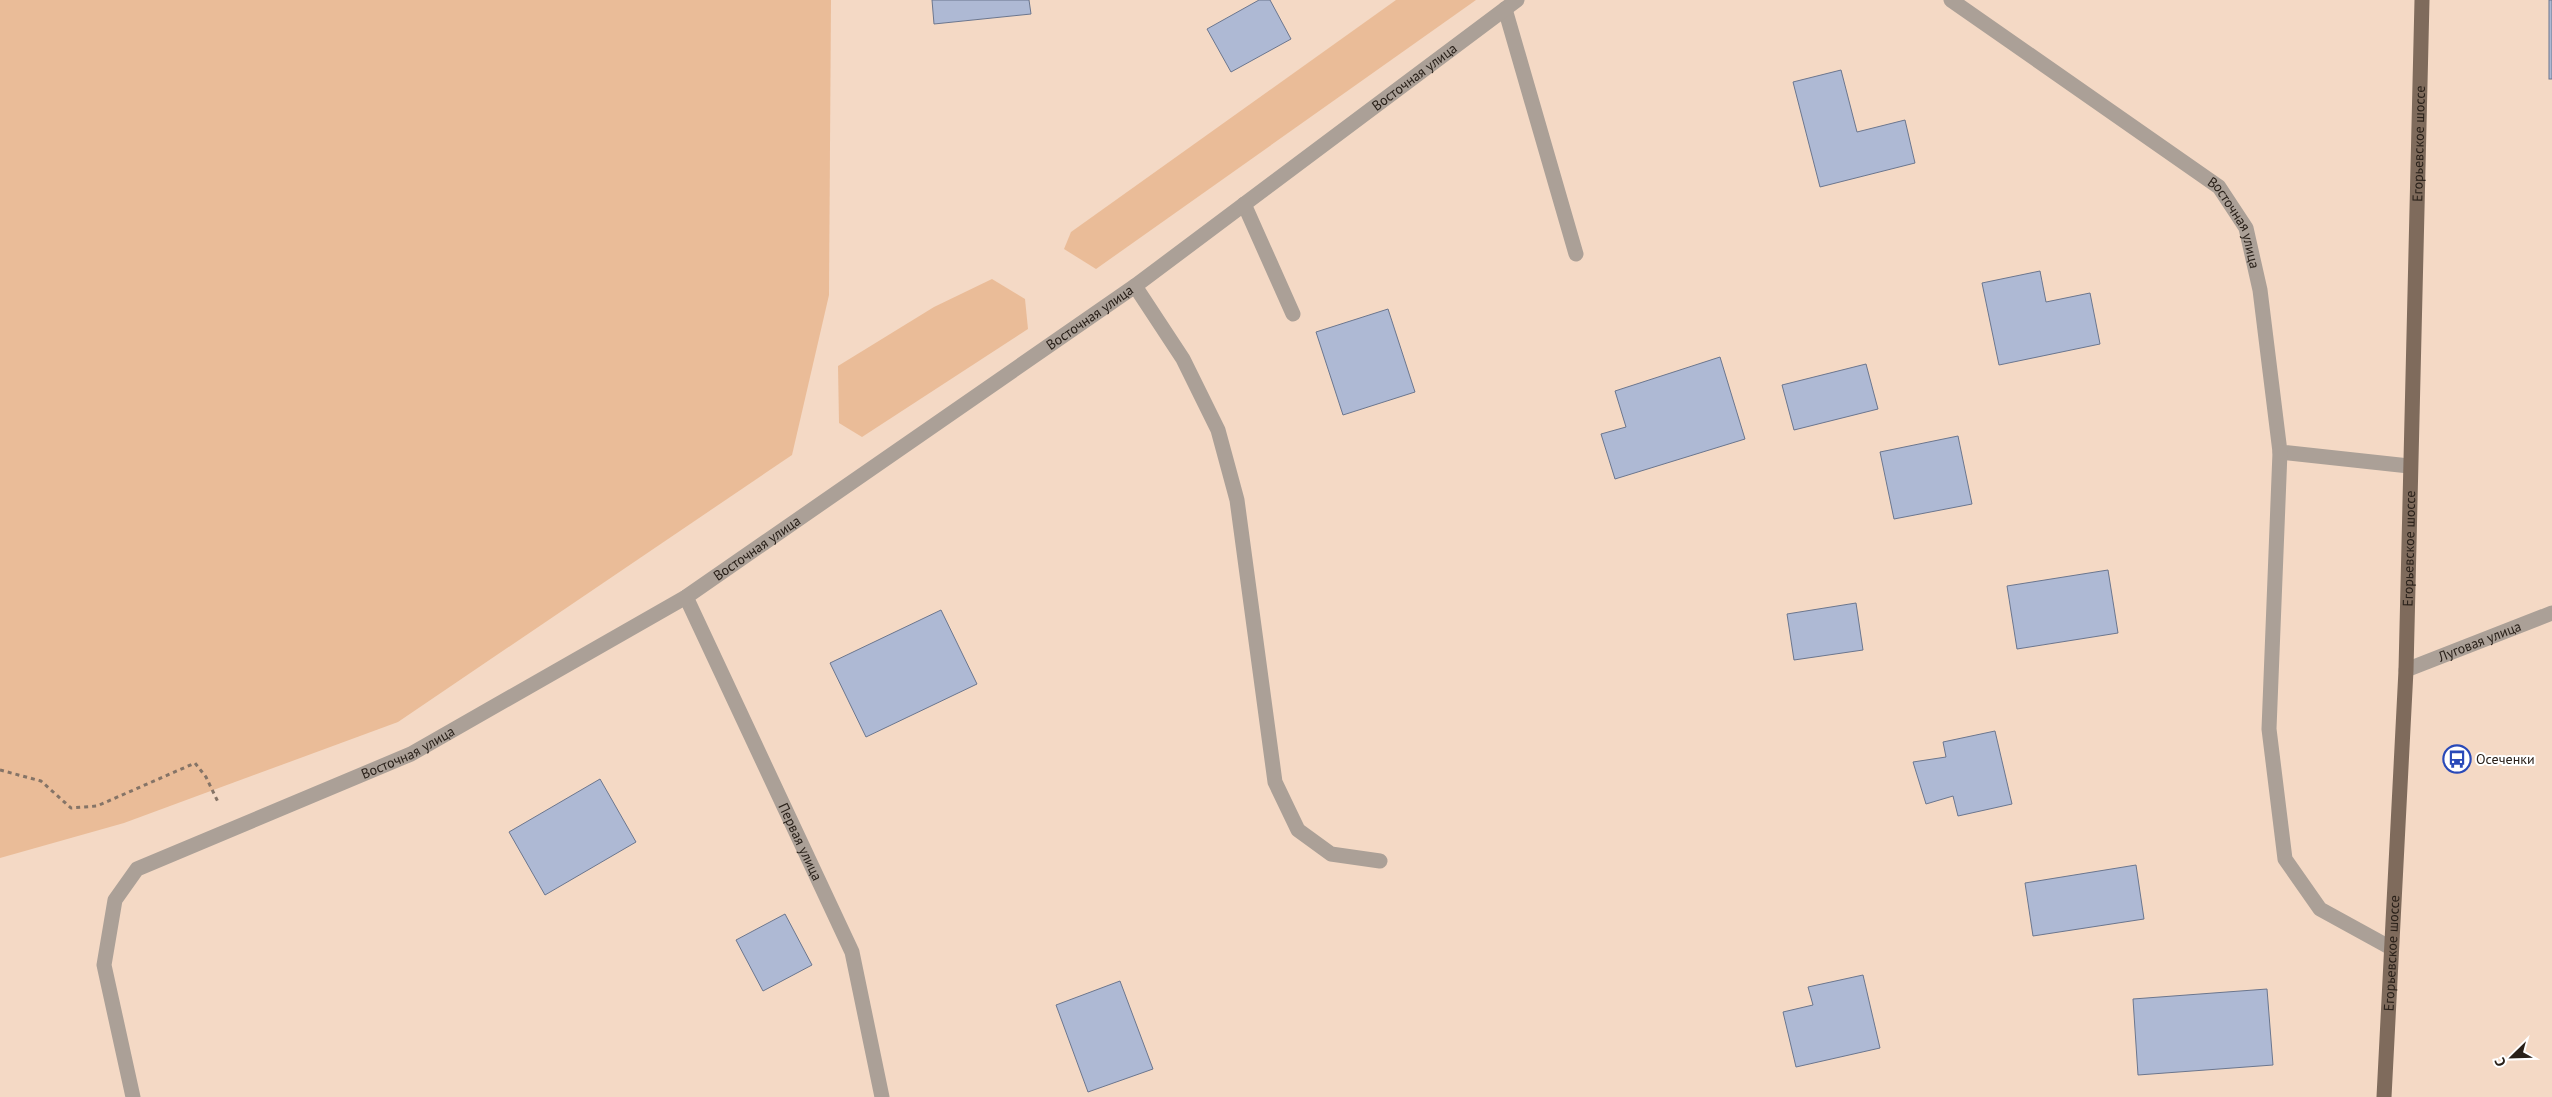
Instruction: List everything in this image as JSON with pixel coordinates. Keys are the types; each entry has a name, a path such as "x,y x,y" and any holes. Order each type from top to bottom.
{"main road":[{"name":"Егорьевское шоссе","path":"2384,1097 2406,670 2409,466 2422,0"}],"street":[{"name":"Восточная улица","path":"1951,0 2219,187 2246,228 2260,290 2280,452 2269,729 2284,859 2320,909 2391,948"},
{"name":"Восточная улица","path":"133,1097 104,964 115,900 137,869 411,754 686,597 1135,286 1511,4"},
{"path":"1511,4 1576,254"},
{"path":"1244,204 1293,314"},
{"path":"1135,286 1183,359 1218,430 1237,500 1275,782 1298,830 1331,854 1380,861"},
{"path":"2280,452 2409,466"},
{"name":"Первая улица","path":"686,597 852,952 882,1097"},
{"name":"Луговая улица","path":"2406,670 2552,613"}],"path":[{"path":"0,770 41,781 71,808 97,806 195,763 206,777 216,798"}],"shaded area":[{"path":"0,0 831,0 829,295 792,455 398,722 124,823 0,858"},
{"path":"1396,0 1476,0 1096,269 1064,249 1071,232"},
{"path":"992,279 1025,299 1028,329 862,437 839,423 838,366 934,307"}],"building":[{"path":"932,0 1029,0 1031,14 934,24"},
{"path":"1259,0 1270,0 1291,39 1231,72 1207,29"},
{"path":"2549,0 2552,0 2552,79 2549,79"},
{"path":"1841,70 1857,132 1905,120 1915,163 1820,187 1793,82"},
{"path":"2040,271 2046,302 2090,293 2100,344 1999,365 1982,283"},
{"path":"1388,309 1415,392 1343,415 1316,332"},
{"path":"1720,357 1745,439 1615,479 1601,434 1626,427 1615,391"},
{"path":"1866,364 1878,409 1794,430 1782,385"},
{"path":"1958,436 1972,504 1894,519 1880,452"},
{"path":"2108,570 2118,633 2017,649 2007,586"},
{"path":"1856,603 1863,650 1794,660 1787,614"},
{"path":"941,610 977,684 866,737 830,663"},
{"path":"1995,731 2012,804 1958,816 1953,796 1926,804 1913,762 1946,757 1943,742"},
{"path":"600,779 636,842 545,895 509,832"},
{"path":"2136,865 2144,919 2033,936 2025,883"},
{"path":"785,914 812,965 763,991 736,940"},
{"path":"1863,975 1880,1048 1796,1067 1783,1012 1813,1005 1808,987"},
{"path":"1120,981 1153,1069 1088,1092 1056,1005"},
{"path":"2267,989 2273,1065 2138,1075 2133,999"}],"place":[{"name":"Осеченки","path":"2457,759"}]}
